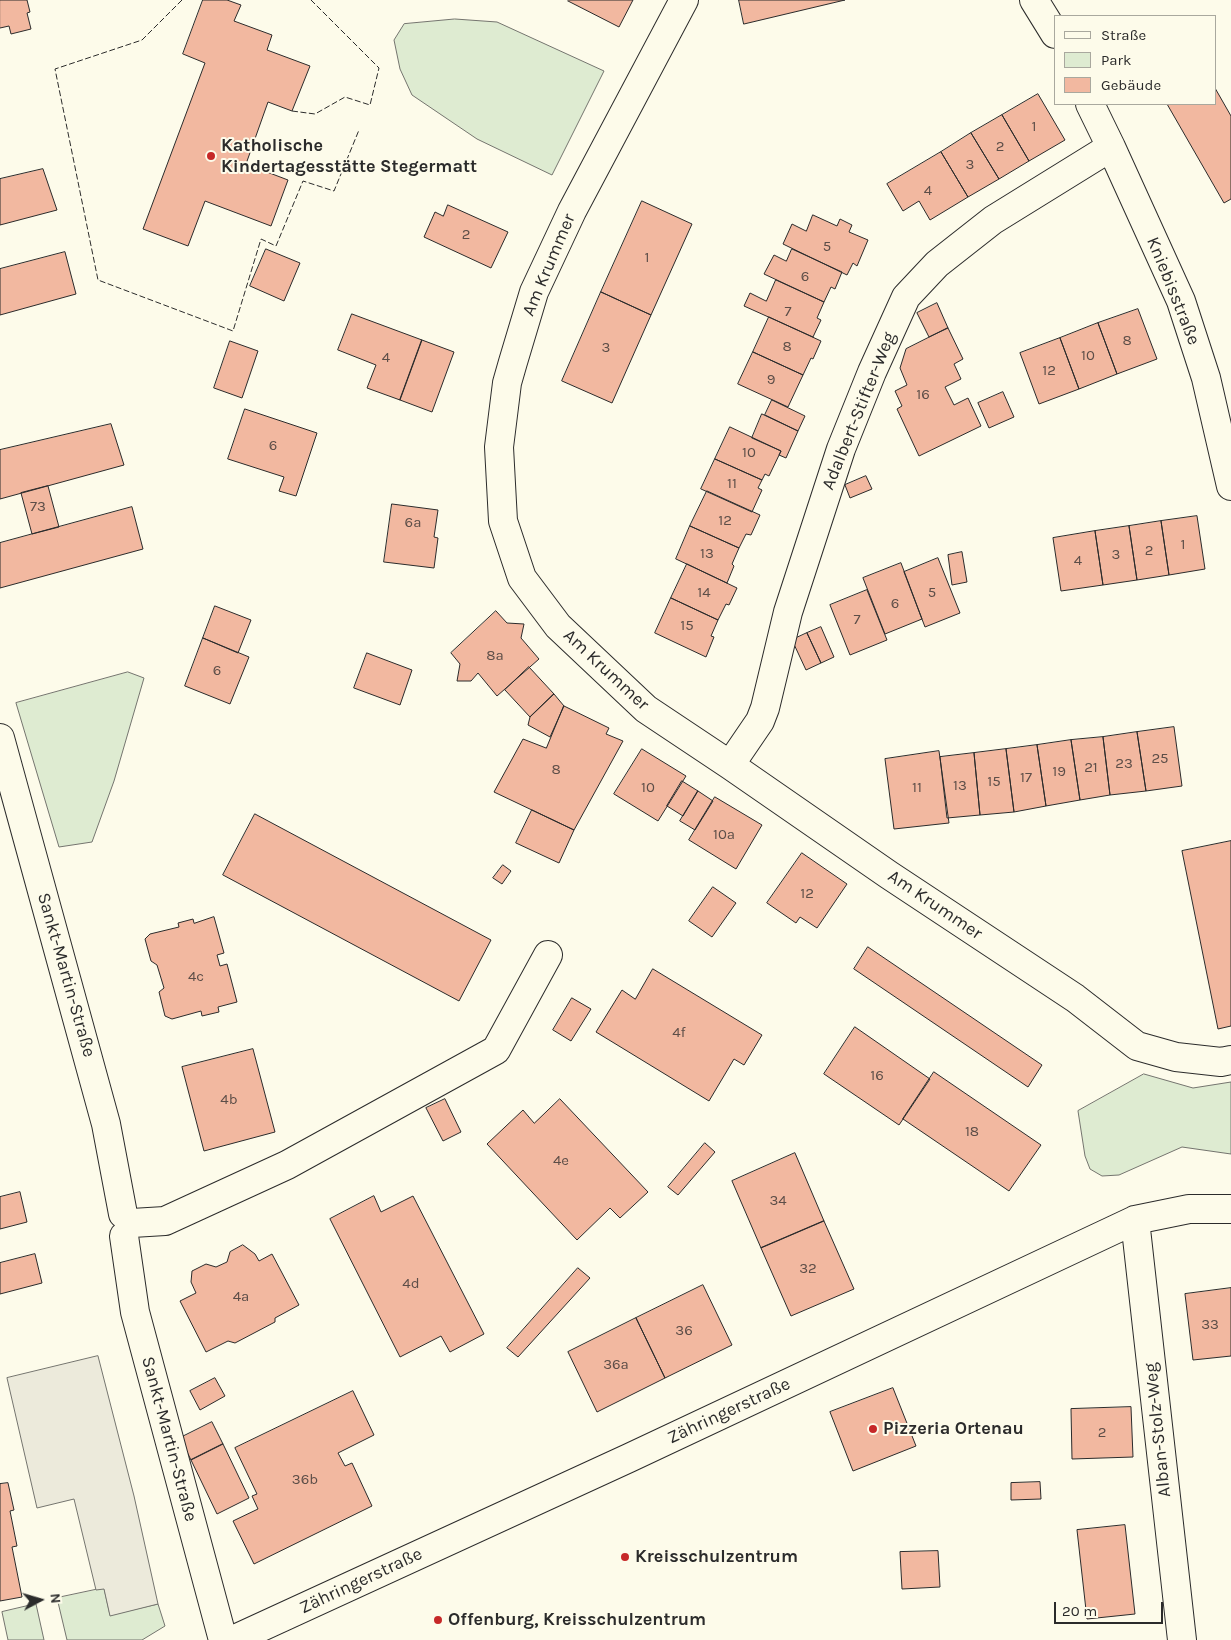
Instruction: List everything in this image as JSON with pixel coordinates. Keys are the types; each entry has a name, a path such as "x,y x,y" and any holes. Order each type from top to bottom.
{"street":[{"name":"Am Krummer","path":"684,0 572,211 534,292 507,383 499,447 503,521 522,578 558,626 646,710 730,765 889,875 1075,998 1137,1046 1176,1057 1221,1062 1231,1060"},
{"path":"1034,0 1054,32"},
{"name":"Kniebisstraße","path":"1090,105 1181,301 1206,378 1231,486"},
{"name":"Adalbert-Stifter-Weg","path":"730,765 760,721 765,708 788,612 841,448 872,372 906,297 937,264 993,220 1111,147"},
{"name":"Sankt-Martin-Straße","path":"0,738 104,1115 126,1224 135,1312 223,1640"},
{"path":"126,1224 165,1221 287,1165 496,1050 548,955"},
{"name":"Zähringerstraße","path":"234,1640 629,1458 1135,1220 1189,1209 1231,1209"},
{"name":"Alban-Stolz-Weg","path":"1135,1220 1182,1640"}],"green space":[{"path":"455,19 497,22 604,71 552,175 477,139 412,95 400,69 394,40 404,24"},
{"path":"128,672 144,678 114,781 92,842 59,847 16,703"},
{"path":"1144,1074 1193,1088 1231,1082 1231,1154 1182,1147 1119,1175 1102,1176 1090,1169 1085,1156 1078,1111"},
{"path":"104,1588 110,1615 158,1604 165,1626 142,1640 67,1640 57,1598"},
{"path":"36,1604 44,1640 8,1640 2,1612"}],"shaded area":[{"path":"98,1356 134,1496 158,1604 110,1616 104,1589 96,1590 74,1499 37,1508 7,1378"}],"building":[{"path":"0,0 27,0 30,12 27,13 31,29 11,34 9,26 0,28"},
{"path":"203,0 227,0 241,5 234,21 272,35 267,50 310,66 292,111 268,102 246,164 288,180 271,226 205,201 188,246 143,229 205,63 183,54"},
{"path":"569,0 633,0 619,27"},
{"path":"739,0 845,0 744,24"},
{"path":"1216,90 1231,116 1231,199 1224,203 1168,105 1216,105"},
{"path":"1038,94 1065,140 1029,161 1002,115"},
{"path":"1002,115 1029,161 999,179 971,133"},
{"path":"971,133 999,179 968,197 941,152"},
{"path":"941,152 968,197 930,220 919,201 903,211 887,184"},
{"path":"43,169 57,210 0,225 0,179"},
{"path":"642,201 692,224 651,315 601,292"},
{"path":"448,205 508,232 491,268 424,237 435,212 443,216"},
{"path":"813,215 837,226 840,219 852,225 849,232 868,240 857,266 853,263 847,275 783,244 792,224 806,231"},
{"path":"266,249 300,263 284,301 250,286"},
{"path":"792,249 842,272 835,289 831,287 824,302 764,274 774,255 786,261"},
{"path":"65,252 76,294 0,315 0,269"},
{"path":"776,280 824,302 817,318 821,320 813,337 744,306 750,293 766,301"},
{"path":"601,292 651,315 612,403 562,381"},
{"path":"937,303 948,328 929,337 917,313"},
{"path":"1138,309 1157,359 1117,374 1098,323"},
{"path":"352,314 422,340 400,400 367,388 376,365 338,350"},
{"path":"769,317 821,341 803,375 753,352"},
{"path":"1098,323 1117,374 1079,389 1060,338"},
{"path":"948,328 963,359 954,364 961,379 945,387 954,405 968,398 981,426 919,456 897,409 902,406 895,391 907,385 900,368 906,349"},
{"path":"1060,338 1079,389 1039,404 1020,353"},
{"path":"422,340 454,352 432,412 400,400"},
{"path":"230,341 258,351 242,398 214,388"},
{"path":"753,352 803,375 788,407 738,384"},
{"path":"1003,392 1014,417 989,428 978,403"},
{"path":"772,400 805,416 798,431 765,415"},
{"path":"245,409 317,433 296,496 279,491 284,477 228,459"},
{"path":"762,414 798,431 786,458 779,455 781,451 752,438"},
{"path":"111,424 124,465 0,499 0,450"},
{"path":"730,427 781,451 769,476 765,474 762,480 715,459"},
{"path":"715,459 762,480 758,488 762,490 752,512 701,489"},
{"path":"866,476 872,489 850,498 845,485"},
{"path":"48,486 59,527 32,534 21,493"},
{"path":"707,491 760,515 751,535 746,534 739,548 690,526"},
{"path":"392,504 438,510 434,537 438,538 434,568 384,562"},
{"path":"132,507 143,549 0,588 0,543"},
{"path":"1197,516 1205,569 1169,575 1161,521"},
{"path":"1161,521 1169,575 1137,580 1129,526"},
{"path":"690,526 739,548 727,583 676,559"},
{"path":"1129,526 1137,580 1103,585 1095,531"},
{"path":"1095,531 1103,585 1061,591 1053,538"},
{"path":"962,552 967,582 952,585 948,555"},
{"path":"938,558 960,613 925,627 904,572"},
{"path":"901,563 922,619 885,634 863,578"},
{"path":"687,564 737,588 729,605 726,604 718,620 671,598"},
{"path":"867,590 887,640 850,655 830,605"},
{"path":"671,598 718,620 711,636 714,637 706,657 655,633"},
{"path":"215,606 251,620 238,653 203,638"},
{"path":"496,611 507,623 524,624 521,638 539,659 497,696 478,673 471,681 457,681 460,664 451,653"},
{"path":"821,627 834,657 821,663 807,633"},
{"path":"807,633 821,663 806,670 792,640"},
{"path":"203,638 249,657 230,704 185,686"},
{"path":"367,653 412,670 400,705 354,688"},
{"path":"529,667 554,694 530,717 505,690"},
{"path":"554,694 564,706 550,737 528,725 530,717"},
{"path":"564,706 609,728 606,734 623,741 574,830 494,792 523,739 546,748"},
{"path":"1174,727 1182,786 1146,791 1137,732"},
{"path":"1137,732 1146,791 1110,795 1103,737"},
{"path":"1103,737 1110,795 1080,800 1071,740"},
{"path":"1071,740 1080,800 1046,806 1037,745"},
{"path":"1037,745 1046,806 1014,812 1006,749"},
{"path":"642,749 686,776 658,821 614,794"},
{"path":"1006,749 1014,812 980,815 974,753"},
{"path":"939,751 949,823 894,829 885,759"},
{"path":"974,753 980,815 947,818 940,757"},
{"path":"682,781 698,791 683,816 667,806"},
{"path":"698,791 713,801 695,830 680,821"},
{"path":"715,797 762,825 736,869 689,840"},
{"path":"532,810 574,830 559,863 516,843"},
{"path":"255,814 491,940 459,1001 223,875"},
{"path":"1231,841 1231,1026 1218,1029 1182,851"},
{"path":"802,853 847,884 817,928 800,917 796,923 767,903"},
{"path":"503,865 511,871 502,884 493,878"},
{"path":"713,887 736,903 712,937 689,921"},
{"path":"214,917 224,953 217,955 220,966 227,964 237,1002 218,1007 219,1012 202,1016 201,1011 172,1019 165,1016 159,992 164,988 157,965 151,961 145,939 150,934 179,927 178,923 193,919 194,923"},
{"path":"868,947 1042,1065 1028,1087 854,969"},
{"path":"653,969 762,1035 744,1065 734,1059 709,1101 596,1032 622,990 635,999"},
{"path":"572,998 591,1009 571,1041 553,1030"},
{"path":"855,1027 930,1079 899,1125 824,1074"},
{"path":"253,1049 275,1132 204,1151 182,1067"},
{"path":"934,1072 1041,1145 1009,1191 903,1119"},
{"path":"445,1099 461,1132 443,1141 426,1108"},
{"path":"560,1099 648,1192 620,1218 610,1208 577,1240 487,1144 523,1110 534,1123"},
{"path":"705,1143 715,1152 678,1195 668,1187"},
{"path":"795,1153 824,1221 761,1248 732,1181"},
{"path":"20,1192 27,1222 0,1229 0,1197"},
{"path":"374,1196 381,1212 413,1196 484,1334 450,1352 441,1336 400,1357 330,1219"},
{"path":"824,1221 854,1289 791,1316 761,1248"},
{"path":"243,1245 255,1254 259,1261 272,1254 299,1305 275,1318 275,1322 235,1343 228,1341 206,1352 180,1301 196,1293 191,1282 192,1271 206,1264 216,1267 227,1262 230,1252"},
{"path":"35,1254 42,1283 0,1294 0,1263"},
{"path":"578,1268 590,1278 518,1357 507,1348"},
{"path":"703,1285 732,1345 665,1378 636,1318"},
{"path":"1231,1288 1231,1356 1193,1360 1185,1294"},
{"path":"636,1318 665,1378 597,1412 568,1352"},
{"path":"215,1378 225,1396 200,1410 190,1391"},
{"name":"Pizzeria Ortenau","path":"893,1388 916,1446 853,1471 830,1412"},
{"path":"353,1391 374,1435 338,1453 345,1466 352,1463 372,1506 254,1564 233,1521 258,1509 252,1496 257,1494 235,1448"},
{"path":"1131,1407 1133,1457 1072,1459 1071,1409"},
{"path":"212,1422 223,1444 191,1460 180,1438"},
{"path":"223,1444 249,1498 217,1514 191,1460"},
{"path":"1040,1482 1041,1499 1011,1500 1011,1483"},
{"path":"8,1483 14,1510 10,1511 17,1546 12,1547 22,1597 0,1601 0,1484"},
{"path":"1125,1525 1135,1614 1087,1619 1077,1530"},
{"path":"938,1551 940,1587 902,1589 900,1552"}],"fence":[{"path":"182,0 142,40 55,69 98,280 233,331 261,239 276,246 303,181 334,191 359,130"},
{"path":"292,111 315,114 345,97 370,105 379,68 311,0"}],"place":[{"name":"Katholische Kindertagesstätte Stegermatt","path":"211,156"},
{"name":"Pizzeria Ortenau","path":"873,1429"},
{"name":"Kreisschulzentrum","path":"625,1557"},
{"name":"Offenburg, Kreisschulzentrum","path":"438,1620"}]}
